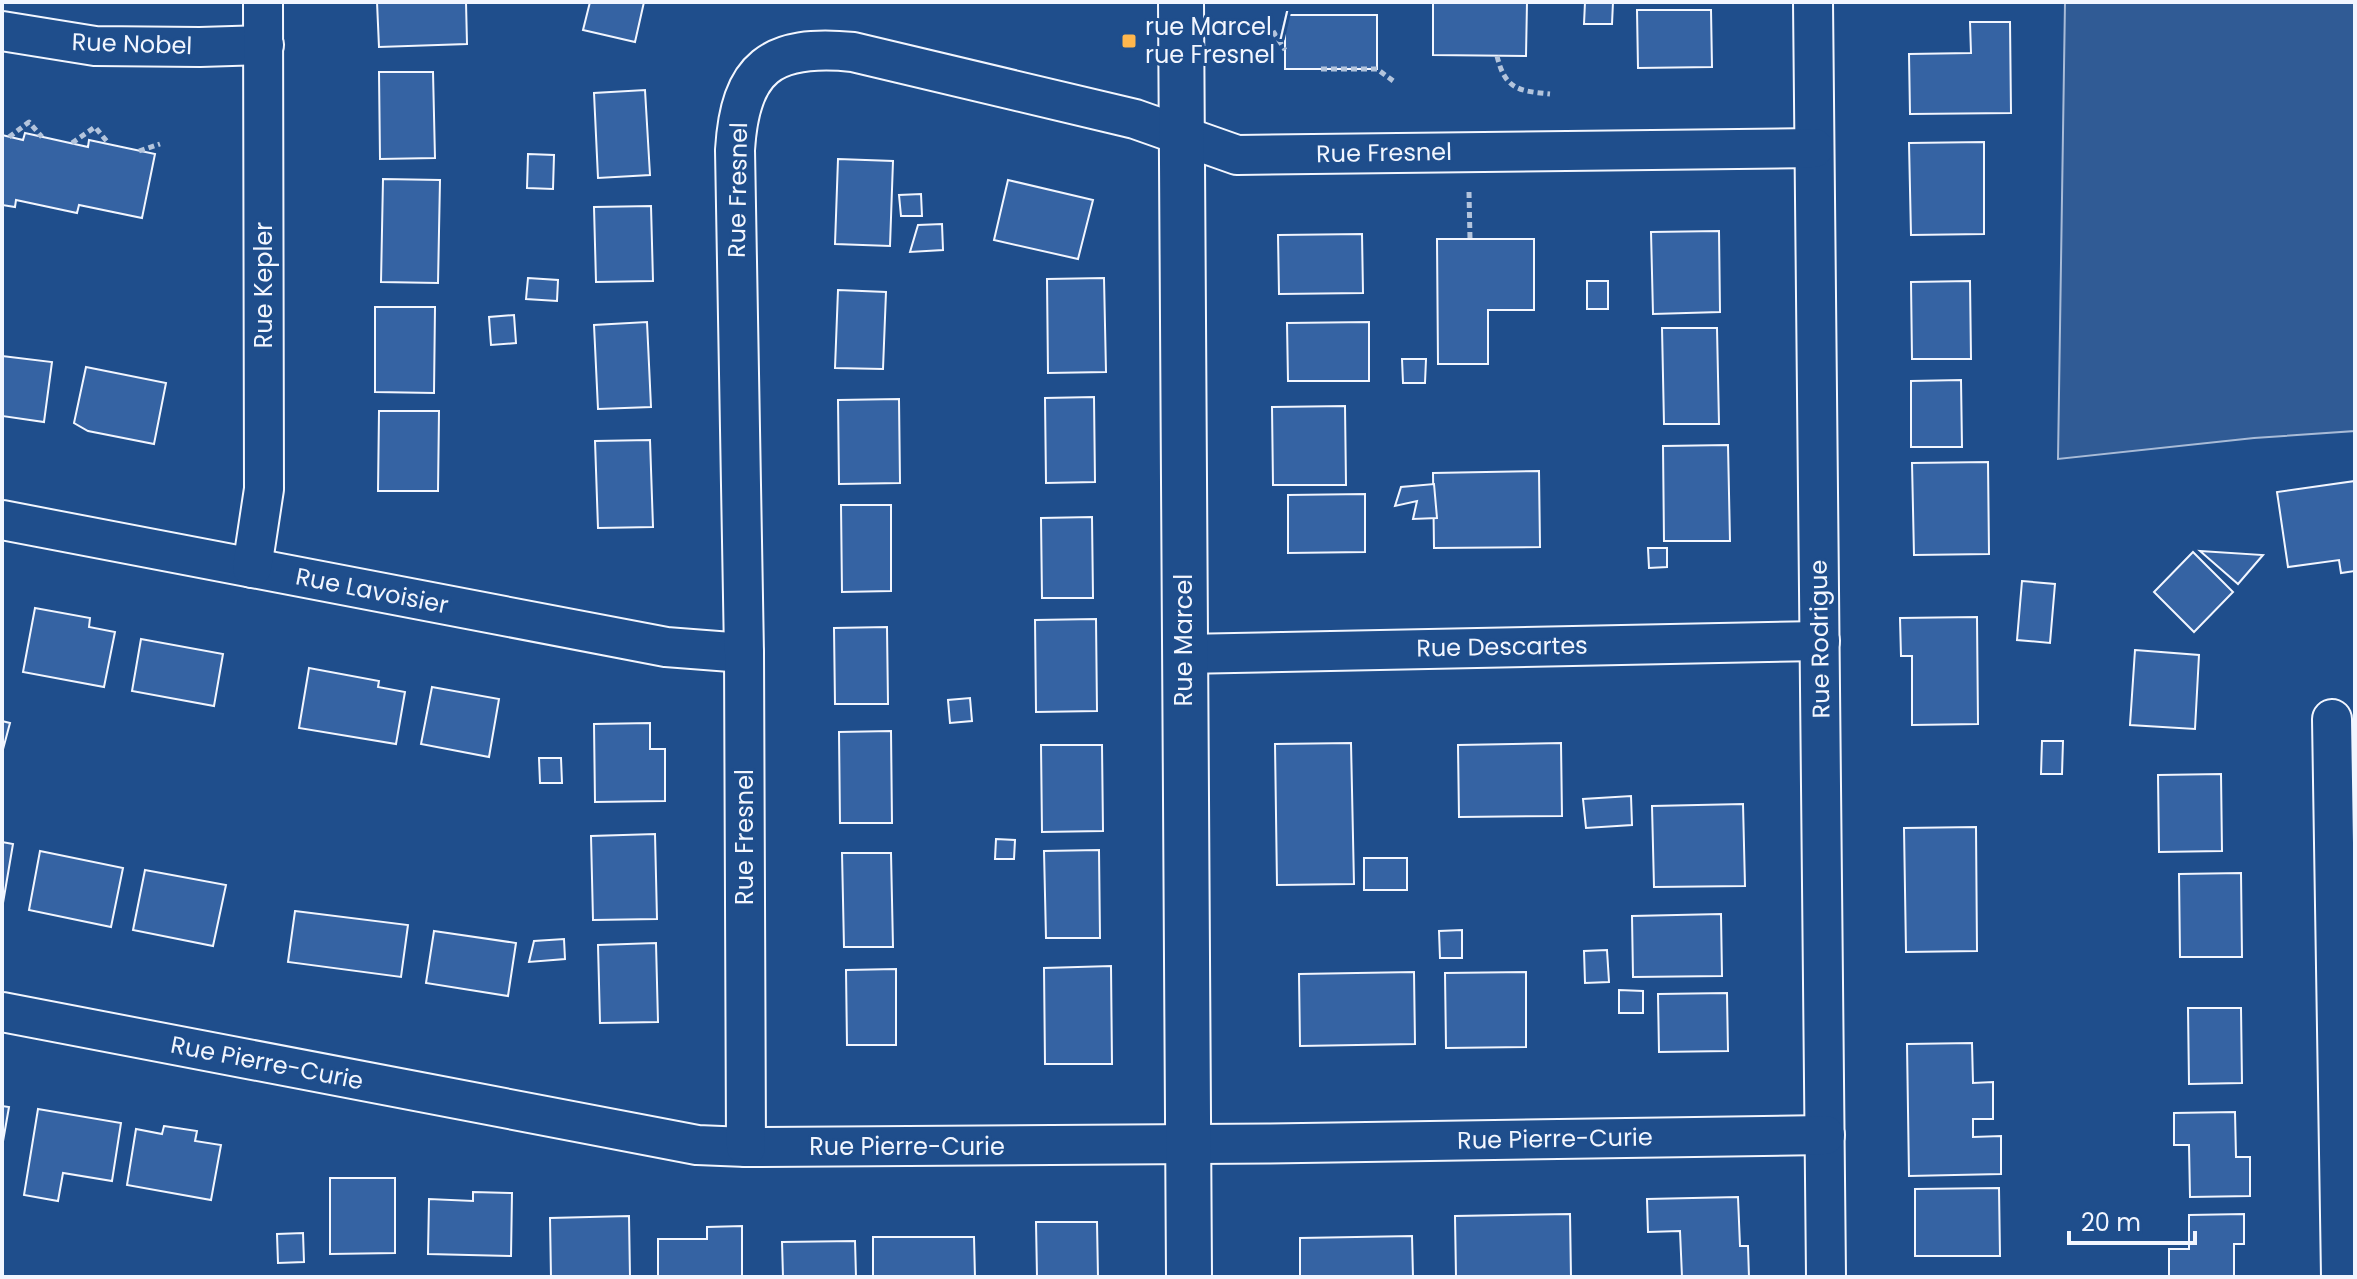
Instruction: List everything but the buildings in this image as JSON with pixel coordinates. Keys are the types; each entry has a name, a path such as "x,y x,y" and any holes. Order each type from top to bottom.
{"street":[{"name":"Rue Kepler","path":"252,568 264,489 263,2"},
{"name":"Rue Marcel","path":"1181,2 1189,1277"},
{"name":"Rue Rodrigue","path":"1813,2 1826,1277"},
{"name":"Rue Nobel","path":"2,31 95,46 264,45"},
{"name":"Rue Fresnel","path":"746,1147 744,653 735,150 743,97 756,76 776,60 797,51 823,49 853,52 1135,119 1237,155 1814,148"},
{"name":"Rue Lavoisier","path":"2,520 666,647 744,653"},
{"name":"Rue Descartes","path":"1184,654 1820,641"},
{"path":"2332,719 2341,1277"},
{"name":"Rue Pierre-Curie","path":"2,1012 670,1141 746,1147 1825,1135"}],"path":[{"path":"1273,31 1285,50"},
{"path":"1497,56 1501,75 1518,89 1550,94"},
{"path":"1321,69 1377,69 1396,83"},
{"path":"9,137 29,122 42,137"},
{"path":"72,143 95,127 109,144"},
{"path":"139,151 160,144"}],"shaded area":[{"path":"2065,2 2355,2 2355,431 2254,438 2058,459"}],"place":[{"name":"rue Marcel / rue Fresnel","path":"1129,41"}]}
